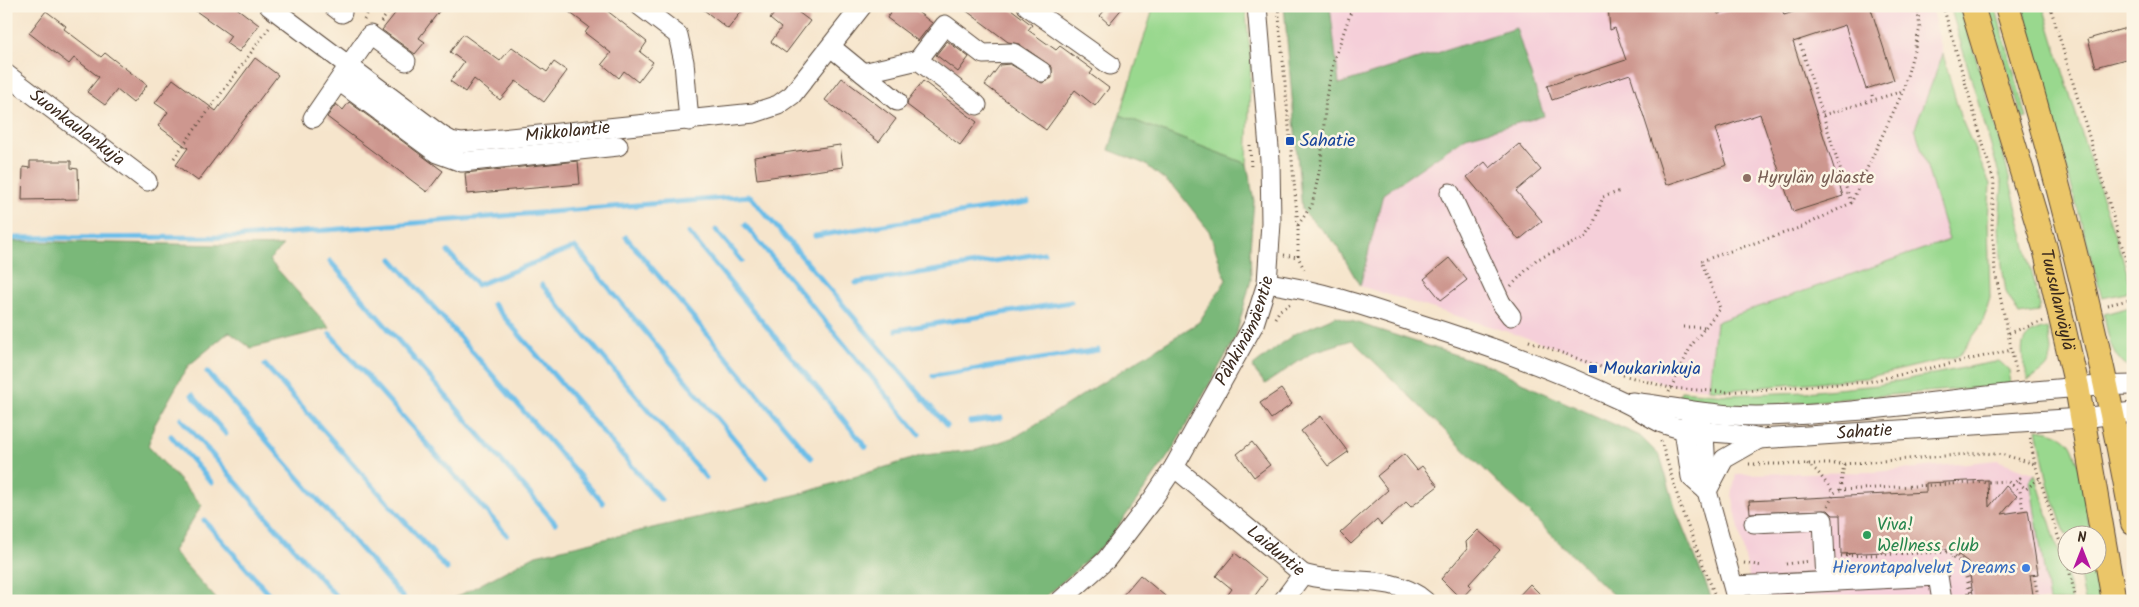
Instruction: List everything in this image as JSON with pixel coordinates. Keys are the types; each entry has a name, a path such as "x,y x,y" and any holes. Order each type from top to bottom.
{"main road":[{"name":"Tuusulanväylä","path":"1972,6 2045,248 2077,387 2114,601"},
{"name":"Tuusulanväylä","path":"2007,6 2069,229 2105,385 2122,414 2118,441 2133,523"}],"street":[{"path":"640,6 678,35 684,62 689,121"},
{"name":"Mikkolantie","path":"277,10 344,74 451,141 462,143 618,144 689,121 754,113 778,105 792,95 862,6"},
{"path":"1027,6 1110,65"},
{"name":"Pähkinämäentie","path":"1060,601 1106,560 1152,500 1174,467 1254,324 1267,283 1271,223 1270,160 1257,6"},
{"path":"864,73 918,60 945,25 983,54 1012,53 1042,72"},
{"path":"313,118 370,35 406,61"},
{"path":"831,47 897,101"},
{"path":"918,60 977,105"},
{"name":"Suonkaulankuja","path":"6,74 146,182"},
{"path":"1450,193 1506,310"},
{"name":"Sahatie","path":"1267,283 1302,288 1464,338 1623,401 1740,416 1802,414 1905,406 2077,387 2133,384"},
{"name":"Sahatie","path":"1666,406 1684,430 1747,435 1759,439 2122,414"},
{"path":"1699,411 1684,430 1691,477 1707,491"},
{"path":"1699,411 1704,433 1707,491 1736,594 1826,581 1938,576 1942,601"},
{"path":"1707,491 1724,459 1759,439"},
{"name":"Laiduntie","path":"1174,467 1304,574 1320,579 1390,582 1414,592 1425,601"},
{"path":"1754,524 1823,520 1826,581"},
{"path":"1283,601 1304,574"}],"path":[{"path":"1298,226 1312,205 1322,163 1326,97 1334,60 1353,6"},
{"path":"1718,601 1682,511 1659,433 1666,406 1691,346 1720,308 1701,261 1802,227 1851,203 1903,91 1920,28 1917,6"},
{"path":"1942,6 1994,182 1992,225 1995,272 2019,382"},
{"path":"2050,6 2133,284"},
{"path":"174,158 277,10"},
{"path":"1799,40 1851,203"},
{"path":"1823,115 1903,91"},
{"path":"1872,95 1873,100"},
{"path":"1506,310 1506,291 1536,260 1586,237 1592,228 1603,197 1621,191"},
{"path":"1306,273 1314,276"},
{"path":"2104,306 2133,299"},
{"path":"2009,333 2044,320"},
{"path":"1684,327 1706,327"},
{"path":"1521,339 1623,375 1666,406 1726,392 1867,382 2012,350"},
{"path":"2029,430 2035,464 2056,528"},
{"path":"1724,459 1749,464 1844,464 1983,454 2004,455 2035,464"},
{"path":"1665,456 1687,456"},
{"path":"1807,464 1817,470 1834,493"},
{"path":"1844,464 1840,490 2007,481 2020,491 2023,511"},
{"path":"2012,485 2016,478 2020,478 2020,484 2026,489 2040,478"},
{"path":"1848,557 1848,554 1858,555"},
{"path":"1952,559 1956,555"},
{"path":"2070,574 2076,601"},
{"path":"2034,575 2039,601"}],"shaded area":[{"name":"Hyrylän yläaste","path":"1330,6 1931,6 1943,54 1915,128 1949,240 1716,322 1709,389 1669,385 1534,340 1360,286 1383,194 1466,137 1544,116 1515,29 1339,84"},
{"path":"1997,460 2035,474 2062,601 1754,601 1732,495 1736,474 1876,472"}],"green space":[{"path":"1154,6 1245,6 1251,60 1247,164 1120,115"},
{"path":"1284,6 1330,6 1339,84 1516,28 1544,116 1466,137 1383,194 1360,286 1336,244 1302,210"},
{"path":"1950,6 1959,6 1983,80 2022,230 2040,306 2038,312 2019,315 2006,292 1999,226 2002,184"},
{"path":"1986,6 1995,6 2027,118 2023,119"},
{"path":"2022,6 2043,6 2093,170 2128,275 2130,288 2126,293 2102,298"},
{"path":"1943,54 1960,116 1990,184 1988,222 1990,298 1982,324 1959,356 1865,378 1726,390 1709,389 1716,322 1949,240 1915,128"},
{"path":"1120,115 1247,164 1254,201 1250,248 1251,280 1235,339 1171,452 1107,542 1041,601 449,601 536,555 803,493 924,455 977,450 1017,436 1199,322 1226,280 1209,231 1176,189 1145,164 1109,150"},
{"path":"6,241 283,246 269,260 330,328 251,348 229,332 188,366 154,426 148,446 202,505 173,551 218,601 6,601"},
{"path":"2130,307 2133,310 2133,371 2115,353 2109,339 2104,314"},
{"path":"1336,316 1493,367 1533,388 1640,436 1660,456 1677,513 1713,601 1619,601 1352,340 1313,352 1265,384 1252,367 1294,334"},
{"path":"2047,328 2051,354 2050,360 2044,370 2028,380 2022,354 2024,340 2036,331"},
{"path":"1999,361 2009,370 2011,385 1744,407 1725,407 1677,400 1681,391 1727,395 1806,392 1878,385"},
{"path":"2037,429 2059,434 2069,442 2073,449 2080,472 2089,524 2062,524 2049,488"},
{"path":"2035,474 2056,542 2056,574 2066,574 2072,601 2049,601 2030,480"},
{"path":"2080,574 2098,574 2102,601 2085,601"}],"building":[{"path":"189,6 234,6 259,25 239,52 226,43 231,36"},
{"path":"401,6 443,6 419,38 425,42 415,54 382,30"},
{"path":"561,6 601,6 647,42 640,52 653,62 638,82 624,71 619,78 602,64 611,53 585,33 589,27"},
{"path":"699,6 735,6 742,11 728,29"},
{"path":"780,6 790,6 810,21 786,53 771,42 781,28 770,19"},
{"path":"895,6 910,6 932,23 918,41 887,18"},
{"path":"960,6 1007,6 1032,25 1028,30 1056,50 1060,46 1093,70 1090,74 1109,88 1095,106 1075,90 1046,130 985,85 1000,65 1010,64 1042,83 1052,78 1052,67 1019,44 1008,42"},
{"path":"1108,6 1124,6 1109,24 1100,16"},
{"path":"1608,6 1690,6 1692,10 1702,6 1715,6 1718,14 1742,6 1781,6 1784,15 1812,6 1870,6 1894,80 1866,89 1845,25 1793,42 1843,196 1793,212 1760,114 1715,129 1727,165 1666,185 1630,74 1552,100 1547,86 1626,60 1615,28 1610,30"},
{"path":"46,11 66,26 64,29 101,57 105,53 147,85 133,103 117,90 105,105 87,92 99,77 74,58 69,64 29,33"},
{"path":"2133,26 2133,57 2096,67 2088,39"},
{"path":"463,34 500,61 512,47 547,72 554,62 567,71 544,102 516,81 500,100 474,79 465,92 450,81 464,62 450,52"},
{"path":"947,41 969,57 958,72 936,55"},
{"path":"255,58 278,75 198,181 176,165 188,148 158,126 168,112 155,103 173,79 216,111"},
{"path":"842,78 896,119 879,142 825,100"},
{"path":"923,81 977,122 960,145 907,105 908,100"},
{"path":"349,102 443,171 427,192 327,117 336,104 343,110"},
{"path":"1519,144 1541,170 1516,191 1542,221 1519,240 1467,177 1485,162 1490,168"},
{"path":"840,145 843,167 757,179 754,157"},
{"path":"30,161 71,161 71,168 78,169 79,199 22,200 23,167 30,168"},
{"path":"578,161 580,184 467,194 465,173"},
{"path":"1449,258 1467,280 1441,300 1424,279"},
{"path":"1281,389 1292,404 1271,419 1260,403"},
{"path":"1321,416 1348,452 1328,466 1301,431"},
{"path":"1252,442 1270,465 1254,477 1237,454"},
{"path":"1404,454 1417,470 1422,466 1438,486 1411,507 1406,502 1381,525 1377,520 1351,544 1340,533 1388,490 1377,476"},
{"path":"1988,480 1989,507 2006,486 2017,496 2002,514 2028,510 2038,574 2030,575 2034,601 1974,601 1968,562 1951,549 1841,554 1840,515 1833,515 1828,510 1750,513 1749,501 1926,492 1926,483"},
{"path":"1478,530 1500,550 1469,584 1472,587 1461,599 1441,579 1467,549 1466,542"},
{"path":"1235,553 1267,579 1251,601 1223,601 1232,589 1216,576"},
{"path":"1140,575 1171,601 1130,601 1123,595"},
{"path":"1530,584 1547,601 1514,601"}],"waterway":[{"path":"6,240 16,238 239,237 750,196 947,426"},
{"path":"815,236 1028,202"},
{"path":"745,225 919,434"},
{"path":"716,230 742,261"},
{"path":"689,233 866,447"},
{"path":"626,237 811,458"},
{"path":"448,252 477,285 575,247 766,477"},
{"path":"856,283 1044,253"},
{"path":"392,259 603,503"},
{"path":"330,261 555,523"},
{"path":"542,285 706,478"},
{"path":"896,330 1071,302"},
{"path":"493,304 661,500"},
{"path":"330,334 507,535"},
{"path":"933,376 1098,350"},
{"path":"265,365 447,569"},
{"path":"207,372 404,599"},
{"path":"192,395 226,434"},
{"path":"970,422 1001,418"},
{"path":"181,419 340,601"},
{"path":"171,436 212,483"},
{"path":"204,520 275,601"}],"place":[{"name":"Sahatie","path":"1290,141"},
{"name":"Hyrylän yläaste","path":"1747,178"},
{"name":"Moukarinkuja","path":"1593,369"},
{"name":"Viva! Wellness club","path":"1867,535"},
{"name":"Hierontapalvelut Dreams","path":"2026,568"}]}
